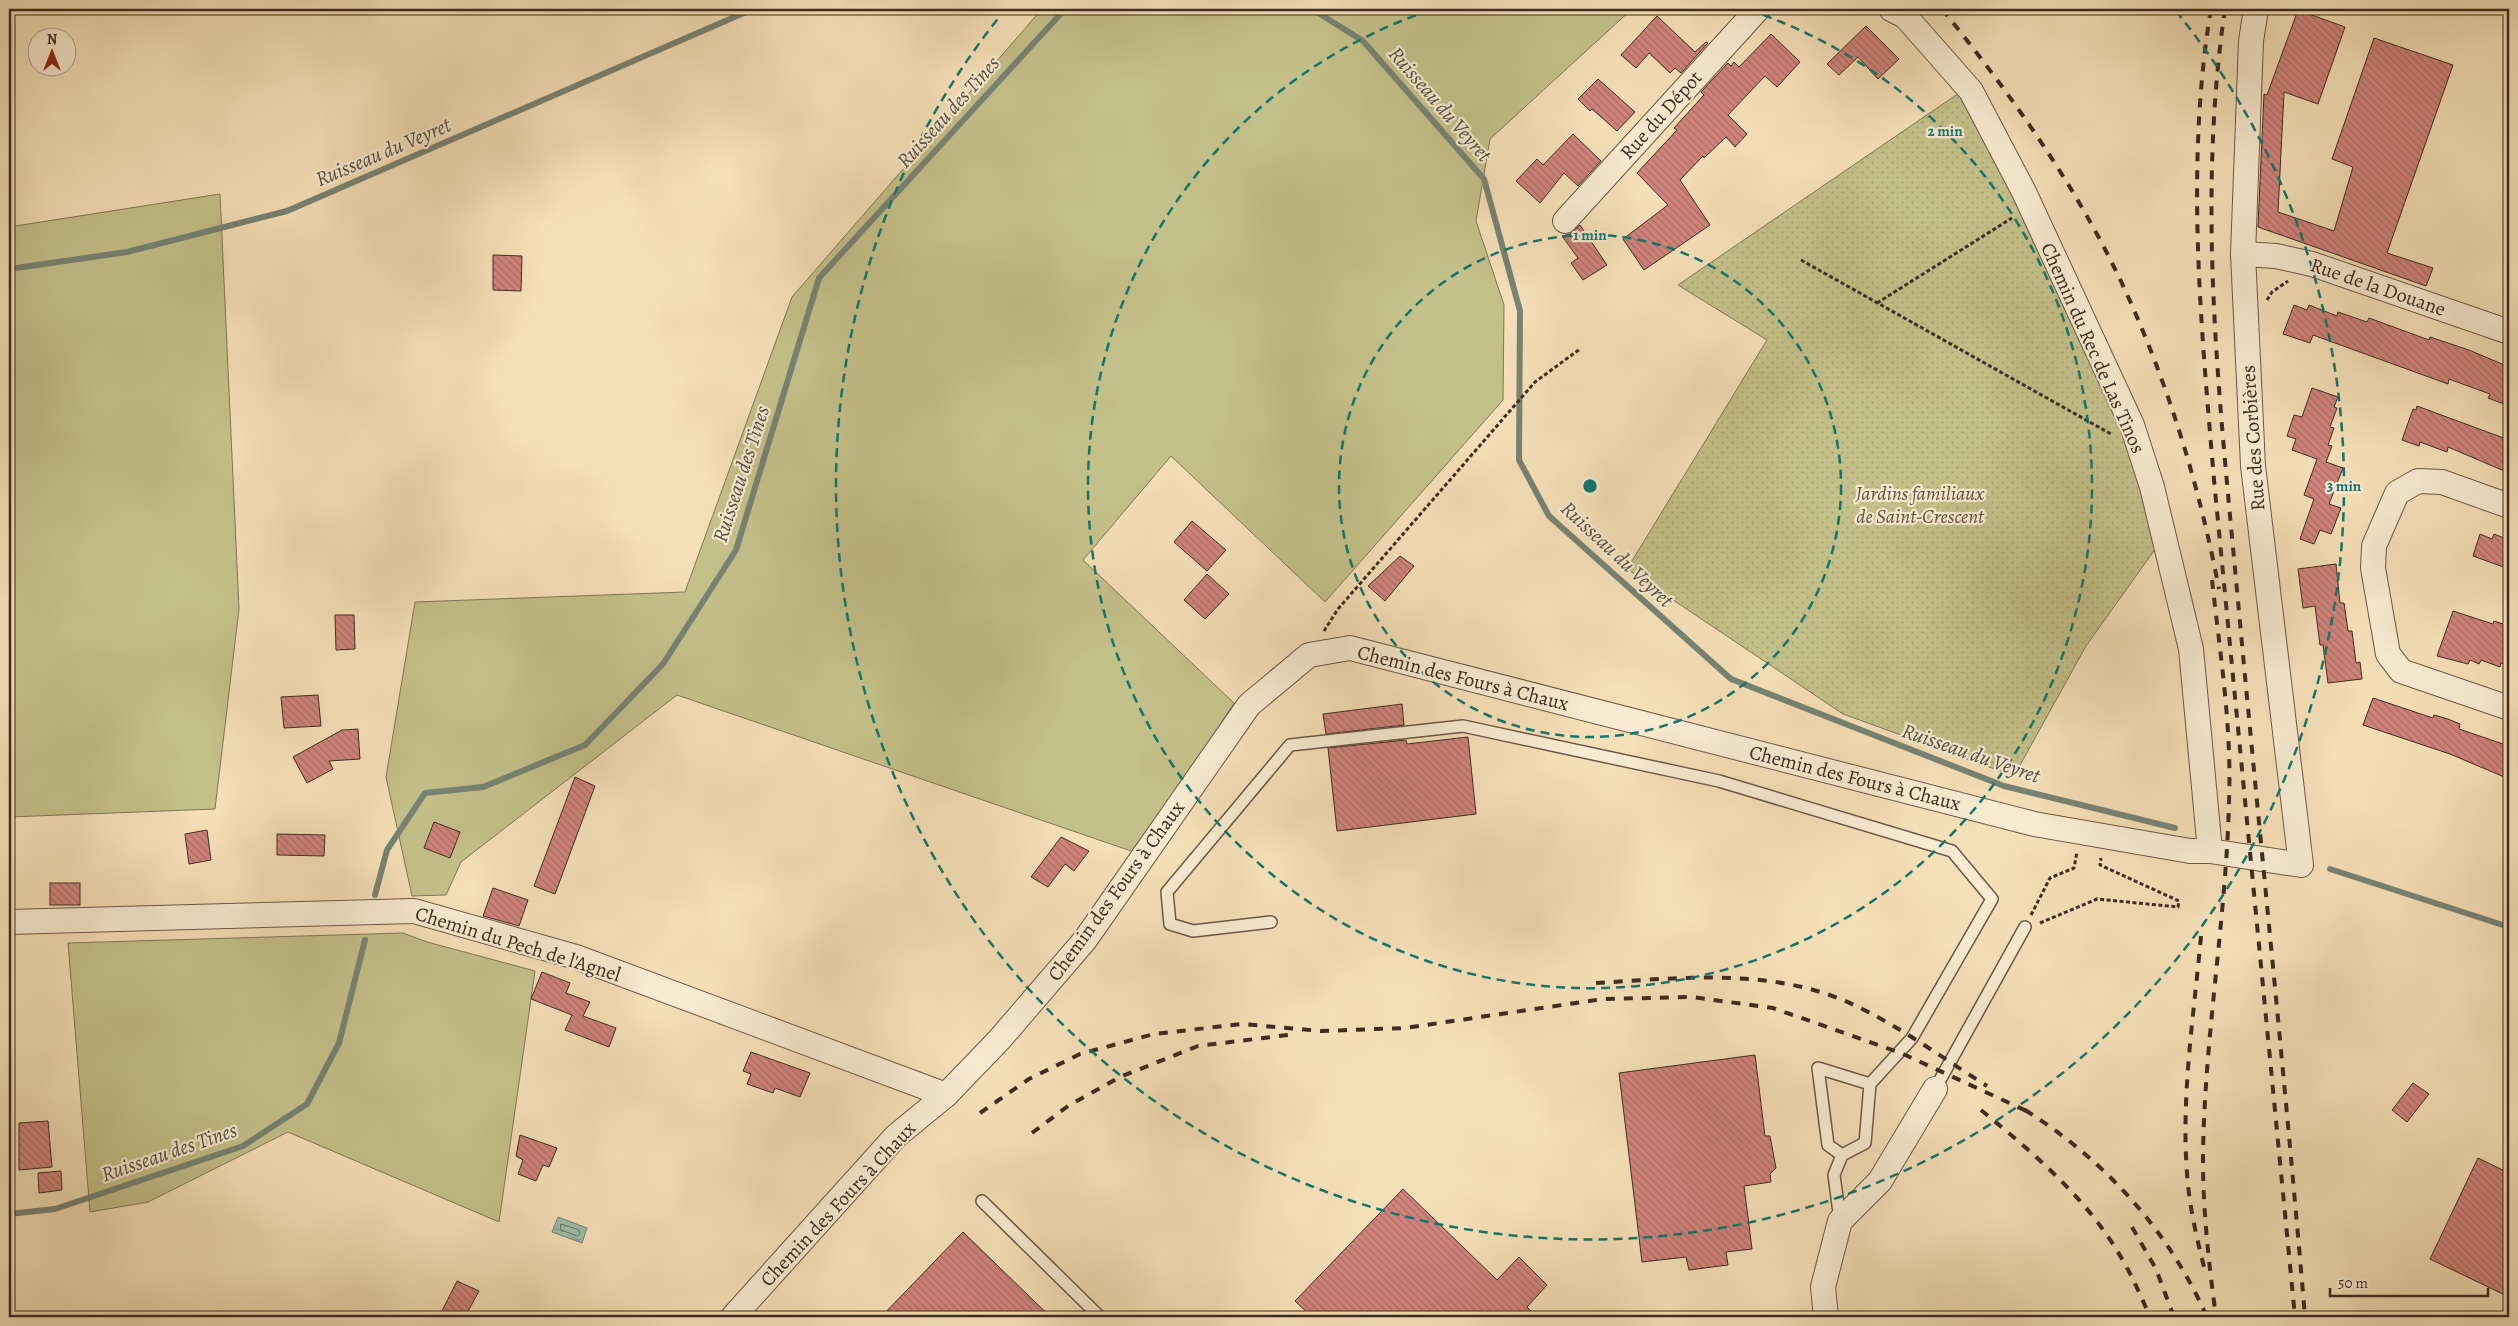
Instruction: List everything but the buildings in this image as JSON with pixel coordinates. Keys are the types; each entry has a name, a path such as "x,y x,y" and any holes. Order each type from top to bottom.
{"street":[{"name":"Rue du Dépot","path":"1565,221 1758,9"},
{"name":"Chemin du Rec de Las Tinos","path":"1890,9 1905,16 1971,91 2030,207 2132,425 2152,487 2191,649 2210,851"},
{"name":"Rue des Corbières","path":"2256,9 2251,41 2243,254 2253,466 2301,865"},
{"name":"Rue de la Douane","path":"2243,254 2276,256 2312,264 2509,332"},
{"path":"2509,506 2442,482 2418,481 2397,493 2374,546 2373,568 2388,654 2401,671 2509,708"},
{"name":"Chemin des Fours à Chaux","path":"733,1317 896,1136 946,1094 999,1040 1085,940 1250,705 1309,655 1350,648 2034,824 2190,851 2210,851 2301,865"},
{"name":"Chemin du Pech de l'Agnel","path":"9,922 414,911 576,957 946,1094"},
{"path":"1826,1317 1823,1287 1840,1222 1880,1181 1934,1089"}],"lane":[{"path":"1271,922 1193,930 1170,924 1166,892 1290,745 1463,726 1719,781 1952,851 1992,900 1912,1038 1870,1084 1865,1143 1842,1155 1834,1175 1840,1222"},
{"path":"1934,1089 2026,927"},
{"path":"1842,1155 1828,1146 1818,1068 1870,1084"},
{"path":"982,1201 1100,1317"}],"path":[{"path":"1877,303 2030,207"},
{"path":"1800,260 2140,450"},
{"path":"1309,655 1338,608 1535,382 1580,349"},
{"path":"2026,927 2050,920 2097,899 2178,907 2179,900 2100,865 2101,855 2111,856"},
{"path":"2026,927 2050,878 2074,868 2076,860"}],"green space":[{"path":"1042,9 1632,9 1490,139 1476,221 1504,305 1503,400 1325,602 1171,456 1083,560 1234,703 1137,853 677,695 461,862 446,895 412,896 386,777 415,602 685,592 792,297"},
{"name":"Jardins familiaux de Saint-Crescent","path":"1959,93 2038,239 2128,442 2161,541 2086,646 2014,776 1843,714 1627,569 1767,340 1678,285"},
{"path":"220,194 239,609 215,809 9,817 9,227"},
{"path":"403,933 427,942 535,971 499,1222 288,1132 148,1202 90,1212 68,943"}],"water":[{"path":"558,1217 587,1228 582,1243 552,1232"}],"waterway":[{"name":"Ruisseau du Veyret","path":"9,269 127,252 287,211 753,9"},
{"name":"Ruisseau des Tines","path":"375,895 387,850 425,793 483,787 585,745 663,664 736,550 819,278 1065,9"},
{"name":"Ruisseau du Veyret","path":"1312,9 1363,41 1484,179 1520,311 1519,460 1549,516 1731,679 2004,786 2175,828"},
{"name":"Ruisseau du Veyret","path":"2330,869 2509,927"},
{"name":"Ruisseau des Tines","path":"9,1214 55,1209 243,1146 307,1104 339,1043 365,940"}],"railway":[{"path":"1942,9 2021,113 2069,185 2091,223 2130,301 2159,371 2183,442 2203,515 2219,589"},
{"path":"2211,9 2203,67 2199,126 2197,185 2200,303 2214,480 2295,1317"},
{"path":"2225,9 2216,83 2212,157 2212,231 2218,379 2305,1317"},
{"path":"2212,580 2225,691 2229,746 2227,847 2204,1114 2204,1199 2216,1317"},
{"path":"2201,936 2189,1054 2186,1143 2190,1198 2196,1235 2205,1271"},
{"path":"1596,983 1661,979 1727,978 1760,980 1792,985 1823,993 1854,1005 1889,1023 1987,1086"},
{"path":"980,1113 1029,1079 1080,1054 1154,1034 1242,1024 1321,1031 1405,1028 1603,999 1692,997 1773,1008 1901,1053 2031,1113"},
{"path":"1032,1133 1068,1106 1120,1077 1198,1046 1296,1034"},
{"path":"1981,1110 2037,1157 2088,1210 2121,1257 2150,1317"},
{"path":"2025,1110 2082,1151 2132,1200 2174,1255 2192,1285 2207,1317"},
{"path":"2132,1227 2156,1269 2174,1317"}]}
